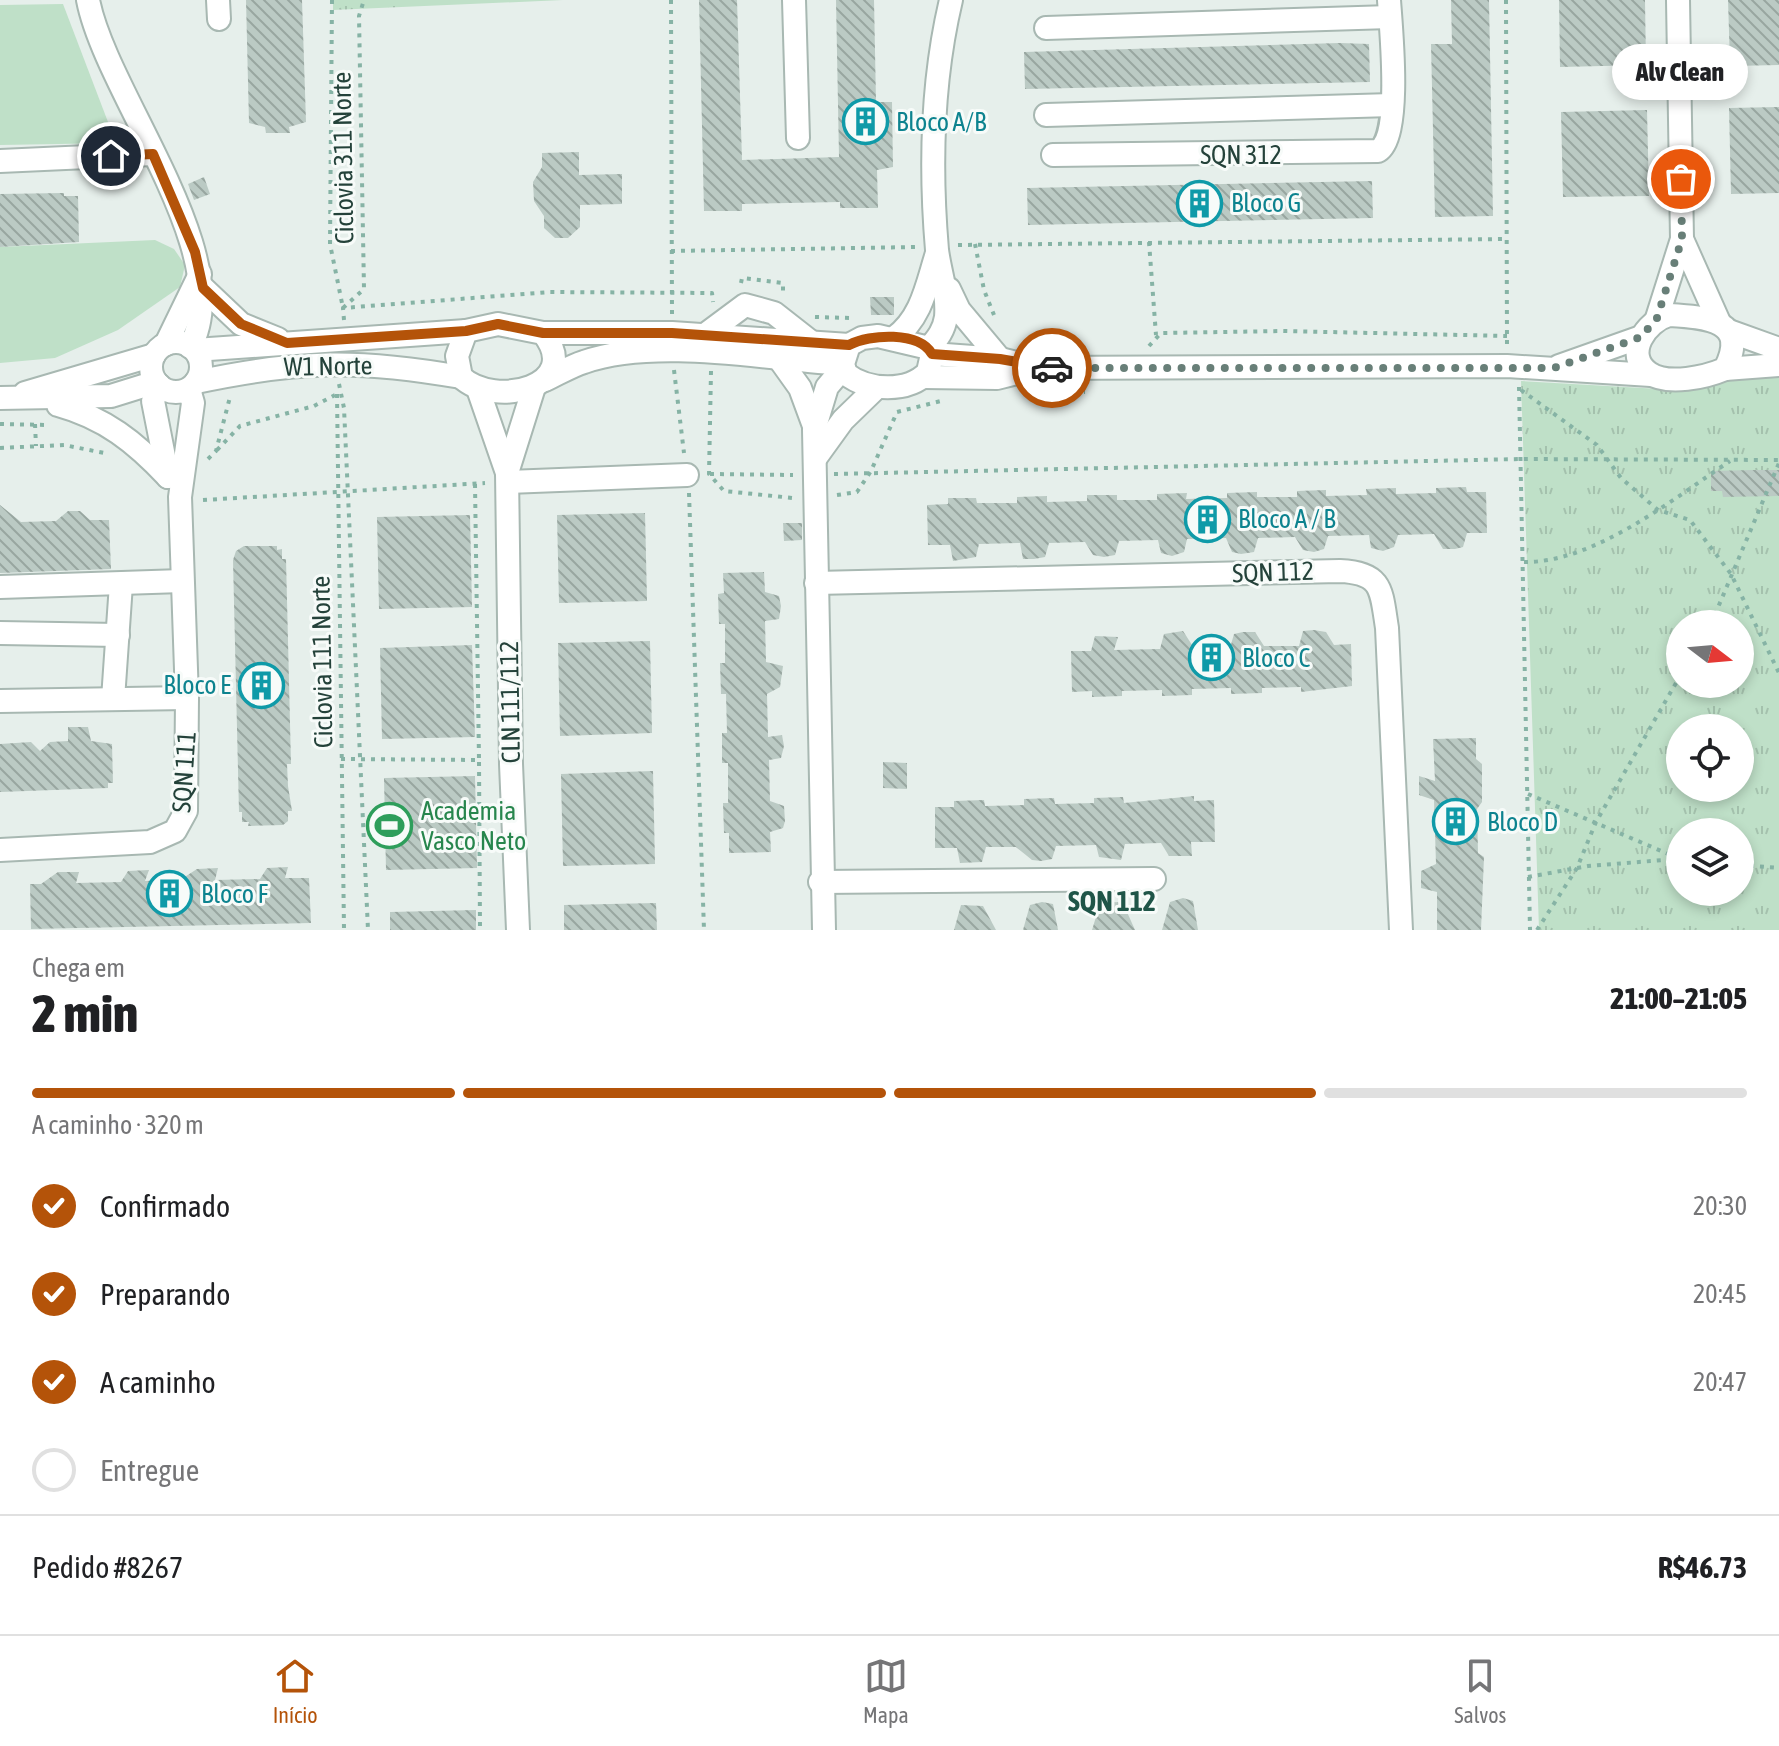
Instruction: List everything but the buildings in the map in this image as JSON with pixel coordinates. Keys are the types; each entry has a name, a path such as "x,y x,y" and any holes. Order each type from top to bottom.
{"street":[{"path":"88,0 195,252 202,281 201,323 192,348"},
{"path":"794,0 798,138"},
{"path":"924,377 932,365 931,351 945,325 943,276 938,249 936,77 951,0"},
{"path":"1651,375 1641,365 1638,353 1641,337 1657,318 1682,239 1678,0"},
{"path":"1046,28 1390,8"},
{"name":"SQN 312","path":"1053,155 1370,153 1384,147 1391,127 1392,105 1390,8"},
{"name":"SQN 312","path":"1046,115 1392,105"},
{"path":"0,161 153,154"},
{"path":"1682,239 1732,345 1725,369"},
{"path":"894,338 912,323 938,249"},
{"path":"943,276 959,310 1000,359"},
{"path":"202,281 241,324 287,343"},
{"path":"157,384 151,369 202,281"},
{"path":"709,344 745,305 774,313 811,342 845,359 852,379 877,387 897,386 924,377 997,378 1037,368"},
{"path":"1657,318 1689,316 1724,326 1779,349"},
{"path":"674,328 616,354 583,362 540,384 503,393 470,383 457,356 466,331 498,324 543,333 674,328 709,344 780,360 845,359"},
{"name":"W1 Norte","path":"192,348 466,331"},
{"path":"540,384 551,369 553,350 543,333"},
{"path":"814,430 827,387 862,338 894,338 931,351 1000,359 1037,368 1506,377 1554,368 1641,337"},
{"path":"174,342 192,348 201,366 193,385 177,392 157,384 111,396 42,400 5,398 160,350 174,342"},
{"path":"709,344 811,342"},
{"path":"780,360 800,388 814,430 817,465 820,882 824,930"},
{"name":"W1 Norte","path":"193,385 287,365 336,362 404,367 470,383"},
{"path":"1554,368 1699,377 1725,369 1779,365"},
{"name":"CLN 111/112","path":"470,383 497,477 518,930"},
{"name":"SQN 111","path":"157,384 153,401 168,477 180,497"},
{"name":"CLN 111/112","path":"497,477 540,384"},
{"name":"SQN 111","path":"0,850 150,842 175,831 186,811 187,698 180,497 193,385"},
{"path":"817,465 843,420 877,387"},
{"path":"42,400 104,422 140,446 168,477"},
{"path":"497,477 698,474"},
{"name":"SQN 112","path":"816,583 1340,571 1369,575 1378,584 1387,628 1401,930"},
{"path":"0,587 182,581"},
{"path":"113,699 121,584"},
{"path":"0,633 118,635"},
{"path":"0,701 187,698"},
{"path":"820,882 1154,879"}],"path":[{"name":"Ciclovia 311 Norte","path":"332,0 330,244 343,308 364,289 359,16 364,0"},
{"path":"671,0 674,328 698,474 724,491 761,498 817,498 857,492 871,471 897,412 950,399"},
{"path":"1506,0 1506,377"},
{"path":"671,251 938,249 975,244 1507,239"},
{"path":"1147,347 1156,335 1149,242"},
{"path":"975,244 984,290 1000,324"},
{"path":"740,288 742,278 783,283 783,299 789,304"},
{"path":"805,315 863,318"},
{"path":"1156,335 1283,331 1507,336"},
{"path":"704,930 693,549 709,344"},
{"path":"1506,377 1597,445 1605,460 1658,510 1690,520 1731,574 1779,673"},
{"path":"1506,377 1519,388 1535,389"},
{"path":"351,380 339,380 339,393 348,490 349,575 362,759 368,930"},
{"path":"1519,388 1530,930"},
{"path":"1026,394 1089,392"},
{"path":"216,451 240,426 314,406 339,393"},
{"name":"Ciclovia 111 Norte","path":"339,393 344,930"},
{"path":"35,424 36,447"},
{"path":"698,474 817,465 871,471 970,473 1521,459 1779,462 1717,610"},
{"path":"1524,562 1547,563 1658,510 1731,460"},
{"path":"180,497 202,500 475,484 497,477"},
{"path":"475,484 480,930"},
{"path":"1537,930 1577,868 1596,822 1667,698"},
{"path":"341,759 479,760"},
{"path":"1528,794 1666,853"},
{"path":"1528,877 1577,868 1666,860"},
{"path":"1754,866 1779,868"}],"green space":[{"path":"333,0 563,0 333,10"},
{"path":"63,4 116,143 0,145 0,5"},
{"path":"155,240 174,249 185,265 180,287 118,330 55,358 0,363 0,247"},
{"path":"1779,375 1779,930 1539,930 1521,381 1660,389"}],"way so far":[{"path":"1052,368 1554,368 1641,337 1657,318 1682,239 1681,179"}],"place":[{"name":"Bloco A/B","path":"865,122"},
{"name":"Alv Clean","path":"1681,179"},
{"name":"Bloco G","path":"1200,203"},
{"name":"Bloco A / B","path":"1207,519"},
{"name":"Bloco C","path":"1211,658"},
{"name":"Bloco E","path":"262,685"},
{"name":"Bloco D","path":"1456,822"},
{"name":"Academia Vasco Neto","path":"390,826"},
{"name":"Bloco F","path":"170,894"}],"district":[{"name":"SQN 112","path":"1112,901"}],"route":[{"path":"111,156 153,154 195,252 203,288 241,324 287,343 466,331 498,324 543,333 605,330 849,345 862,338 878,336 922,344 932,354 1010,360 1037,368 1052,368"}]}
